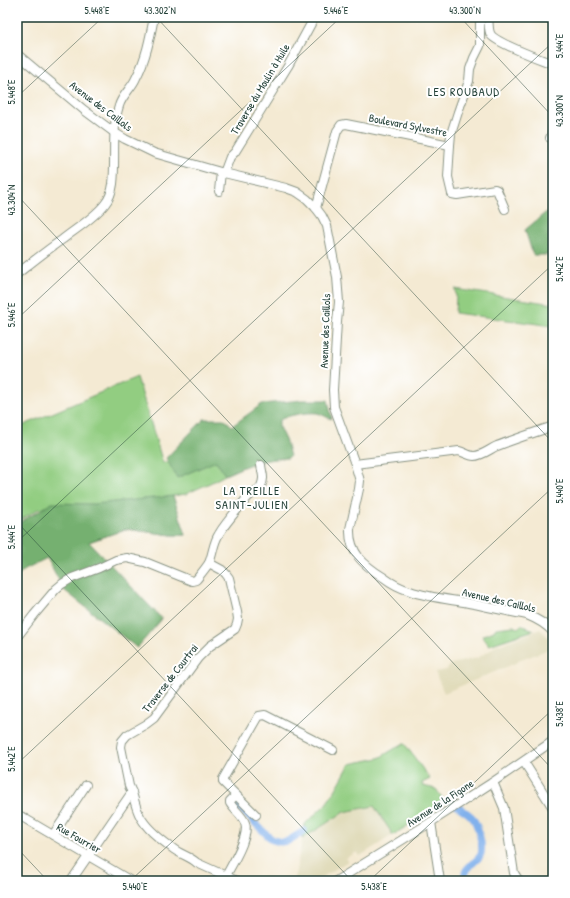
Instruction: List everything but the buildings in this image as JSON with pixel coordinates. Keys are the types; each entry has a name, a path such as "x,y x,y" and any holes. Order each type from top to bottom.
{"street":[{"path":"17,274 87,220 106,203 112,191 113,184 115,133 118,108 120,101 136,80 144,60 154,17"},
{"name":"Traverse du Moulin à Huile","path":"218,191 222,173 230,157 235,152 288,66 313,20 317,17"},
{"name":"Boulevard Sylvestre","path":"316,208 337,131 341,125 346,124 450,145 451,134 469,81 470,69 480,46 480,17"},
{"path":"488,17 489,31 493,37 553,64"},
{"name":"Avenue des Caillols","path":"17,54 84,110 115,133 154,153 222,173 297,192 316,208 322,216 326,226 337,277 339,302 333,390 334,407 360,481 350,529 350,536 354,551 359,558 374,572 411,592 527,615 534,617 553,632"},
{"path":"450,145 448,177 452,194 457,195 497,190 505,209"},
{"path":"355,464 459,451 475,456 553,426"},
{"path":"17,637 56,589 62,584 72,578 116,560 127,558 145,562 192,581 196,580 209,563 219,534 249,496 258,490 261,485 264,477 261,465"},
{"name":"Traverse de Courtrai","path":"209,563 222,570 229,578 238,619 235,629 210,646 198,658 154,718 126,736 122,741 121,747 129,786 141,820 148,828 176,851 197,863 237,881"},
{"path":"256,815 233,798 223,779 259,716 265,715 333,750"},
{"name":"Avenue de la Figone","path":"336,881 346,878 524,762 553,741"},
{"path":"524,762 553,808"},
{"path":"493,782 504,808 514,873 519,881"},
{"path":"52,835 86,785"},
{"path":"71,881 132,792"},
{"path":"226,876 246,835 247,829 242,817 231,806 233,798"},
{"name":"Rue Fourrier","path":"17,814 131,881"},
{"path":"431,822 440,881"}],"shaded area":[{"path":"540,629 549,638 553,647 518,660 518,662 444,693 435,672 447,670 451,664 477,658 497,644 501,644"},
{"path":"374,806 393,835 360,856 357,852 346,858 348,861 316,881 294,881 302,839 344,812"}],"green space":[{"path":"553,205 553,255 533,255 525,230"},
{"path":"455,289 553,304 553,326 455,313"},
{"path":"137,377 163,463 220,441 241,468 186,494 173,496 186,535 172,535 126,529 61,550 40,508 17,522 17,428"},
{"path":"302,400 328,400 332,419 317,413 308,413 297,414 279,421 279,427 286,442 290,456 288,458 256,463 225,475 216,461 177,478 166,458 204,419 224,419 232,426 262,404"},
{"path":"173,496 186,535 172,535 126,529 89,542 162,619 137,648 64,590 47,558 25,569 17,576 17,524 52,503 94,504"},
{"path":"521,625 534,630 489,645 482,636 494,631 496,628 514,626 518,628"},
{"path":"404,743 430,779 422,783 423,786 436,789 445,802 393,835 374,806 344,812 302,839 305,824 325,805 350,764 379,758"}],"waterway":[{"path":"234,802 273,840 281,842 288,841 304,831"},
{"path":"454,804 466,812 474,820 482,848 480,856 466,870 466,881"}],"district":[{"name":"LES ROUBAUD","path":"464,91"},
{"name":"LA TREILLE SAINT-JULIEN","path":"252,497"}]}
